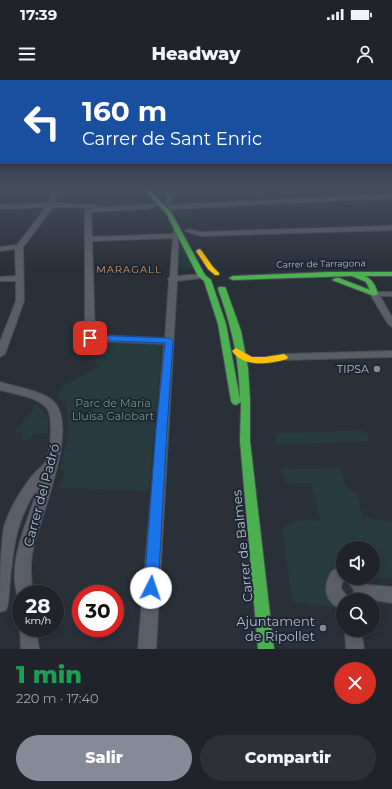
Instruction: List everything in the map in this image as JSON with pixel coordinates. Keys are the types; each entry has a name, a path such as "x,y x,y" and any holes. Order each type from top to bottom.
{"main road":[{"name":"Carrer de Balmes","path":"169,216 176,232 206,280 222,324 235,391 237,410 245,441"},
{"name":"Carrer de Balmes","path":"173,216 188,231 207,264 217,274"},
{"name":"Carrer de Tarragona","path":"217,274 226,274 233,278 261,279 326,276 351,273 390,276"},
{"path":"217,274 210,276 206,280 222,289 232,286 235,282 233,278"},
{"name":"Carrer de Tarragona","path":"326,276 366,278 372,276 390,276"},
{"path":"326,276 348,284 374,290"},
{"path":"374,290 378,281 390,276"},
{"path":"366,278 366,285 374,290"},
{"name":"Carrer de Balmes","path":"222,289 240,343 242,358 246,410 245,441 266,649"},
{"path":"222,324 229,332 235,350 242,358"},
{"path":"240,343 258,358"},
{"path":"235,391 236,363 242,358 284,357"},
{"path":"242,372 258,358"}],"street":[{"path":"0,354 20,301 19,247 43,216"},
{"path":"86,216 90,338 169,341"},
{"path":"188,231 209,233 392,228"},
{"path":"88,239 176,232 147,649"},
{"path":"0,249 19,247"},
{"path":"0,279 20,278"},
{"path":"172,279 206,280"},
{"path":"374,290 392,294"},
{"path":"374,290 392,324"},
{"path":"284,357 392,354"},
{"name":"Carrer del Padró","path":"0,386 44,400 52,406 56,413 58,422 52,464 26,548 24,562 25,585"},
{"path":"0,604 1,581 8,536 30,487 39,475 52,464"},
{"path":"336,578 333,583 334,593 336,595"},
{"path":"380,595 392,595"},
{"path":"29,637 30,649"},
{"path":"353,637 355,649"}],"green space":[{"path":"182,245 194,268 177,269 179,246"},
{"name":"Parc de Maria Lluïsa Galobart","path":"83,342 162,343 149,491 59,488 64,471 60,469 66,444 68,418 65,401 57,398 62,386 99,366"},
{"path":"37,404 47,417 48,433 32,435 31,439 21,440 23,438 21,437 23,433 15,431"},
{"path":"365,430 370,441 277,445 274,433"},
{"path":"340,468 347,489 357,492 363,517 392,522 392,578 380,578 380,541 336,541 336,572 333,573 339,593 336,593 336,608 292,601 282,528 293,521 320,520 311,483 285,484 282,469"}],"traffic: fast":[{"path":"170,216 202,276 207,280 222,324 236,401"},
{"path":"233,278 329,274 392,274"},
{"path":"355,276 369,281 374,294"},
{"path":"336,280 374,294"},
{"path":"222,289 241,348 246,420 245,441 266,649"}],"traffic: slow":[{"path":"199,251 210,268 217,274"},
{"path":"236,351 252,360 265,360 284,357"}],"place":[{"name":"TIPSA","path":"377,369"},
{"name":"Ajuntament de Ripollet","path":"323,628"}],"district":[{"name":"MARAGALL","path":"129,269"}],"route":[{"path":"90,338 169,341 151,588"}]}
